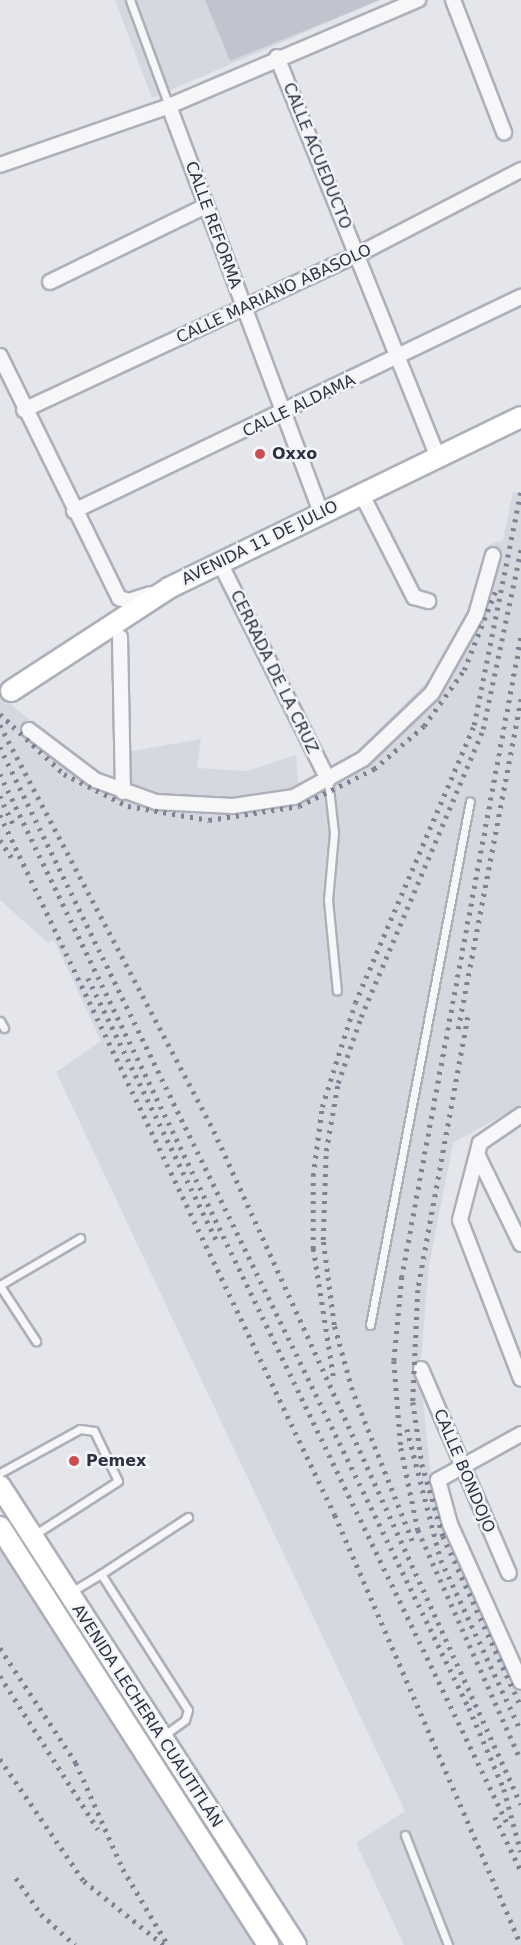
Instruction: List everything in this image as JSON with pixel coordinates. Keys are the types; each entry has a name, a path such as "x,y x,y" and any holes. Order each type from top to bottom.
{"main road":[{"name":"AVENIDA 11 DE JULIO","path":"11,691 169,588 521,417"},
{"name":"AVENIDA LECHERIA CUAUTITLÁN","path":"0,1486 296,1945"},
{"name":"AVENIDA LECHERIA CUAUTITLÁN","path":"0,1527 268,1945"},
{"path":"97,1681 116,1669"}],"street":[{"path":"0,165 169,106 277,57 418,0"},
{"path":"453,0 504,132"},
{"name":"CALLE ACUEDUCTO","path":"277,57 437,456"},
{"name":"CALLE REFORMA","path":"169,106 321,513"},
{"name":"CALLE MARIANO ABASOLO","path":"24,410 357,255 521,170"},
{"path":"50,282 206,206"},
{"name":"CALLE ALDAMA","path":"74,511 283,414 521,297"},
{"path":"0,356 74,511 123,602 169,588"},
{"path":"361,493 414,597 428,601"},
{"path":"29,730 64,760 123,792 189,807 233,806 294,797 328,780 390,737 432,693 476,615 493,555"},
{"name":"CERRADA DE LA CRUZ","path":"220,563 328,780"},
{"path":"120,637 123,792"},
{"path":"521,1115 479,1150 461,1233 521,1379"},
{"path":"479,1150 521,1244"},
{"name":"CALLE BONDOJO","path":"421,1369 508,1573"},
{"path":"521,1434 438,1480 450,1524 521,1682"}],"lane":[{"path":"130,0 169,106"},
{"path":"328,780 334,833 328,900 337,991"},
{"path":"370,1325 470,801"},
{"path":"36,1341 0,1285 80,1238"},
{"path":"0,1473 87,1428 117,1473 114,1487 32,1536"},
{"path":"69,1594 188,1517"},
{"path":"101,1574 188,1710 185,1720 161,1737"},
{"path":"405,1834 448,1945"}],"shaded area":[{"path":"115,0 380,0 152,98"},
{"path":"513,492 521,493 521,1105 453,1143 429,1266 420,1369 431,1479 473,1588 521,1685 521,1945 404,1945 356,1843 405,1811 56,1072 101,1041 54,940 48,943 0,900 0,687 13,706 106,781 128,785 127,752 201,739 197,768 247,771 296,755 299,789 353,755 445,664 442,656 472,602 488,545 503,540"},
{"path":"0,1543 257,1945 0,1945"}],"building":[{"path":"205,0 380,0 230,61"}],"railway":[{"path":"333,1376 313,1249 313,1176 322,1107 355,1003 474,725 521,489"},
{"path":"412,1541 352,1390 334,1325 323,1240 326,1151 338,1083 361,1017 483,729 521,549"},
{"path":"0,714 64,774 128,806 209,820 299,806 374,769 424,726 464,670 495,592"},
{"path":"521,638 402,1277 394,1361 401,1448 418,1530 521,1760"},
{"path":"458,1029 521,699"},
{"path":"0,725 214,1131 521,1804"},
{"path":"0,747 469,1708 504,1789 521,1852"},
{"path":"0,774 508,1825"},
{"path":"0,796 13,824"},
{"path":"0,815 335,1515 521,1945"},
{"path":"0,840 14,861"},
{"path":"88,978 216,1239"},
{"path":"468,1017 418,1290 413,1402 422,1464 443,1536 521,1706"},
{"path":"407,1429 441,1560 521,1731"},
{"path":"0,1648 76,1763 123,1869 168,1945"},
{"path":"0,1676 98,1829"},
{"path":"0,1759 84,1881 164,1945"},
{"path":"495,1817 521,1871"},
{"path":"16,1878 41,1914 75,1945"}],"place":[{"name":"Oxxo","path":"260,454"},
{"name":"Pemex","path":"74,1461"}]}
